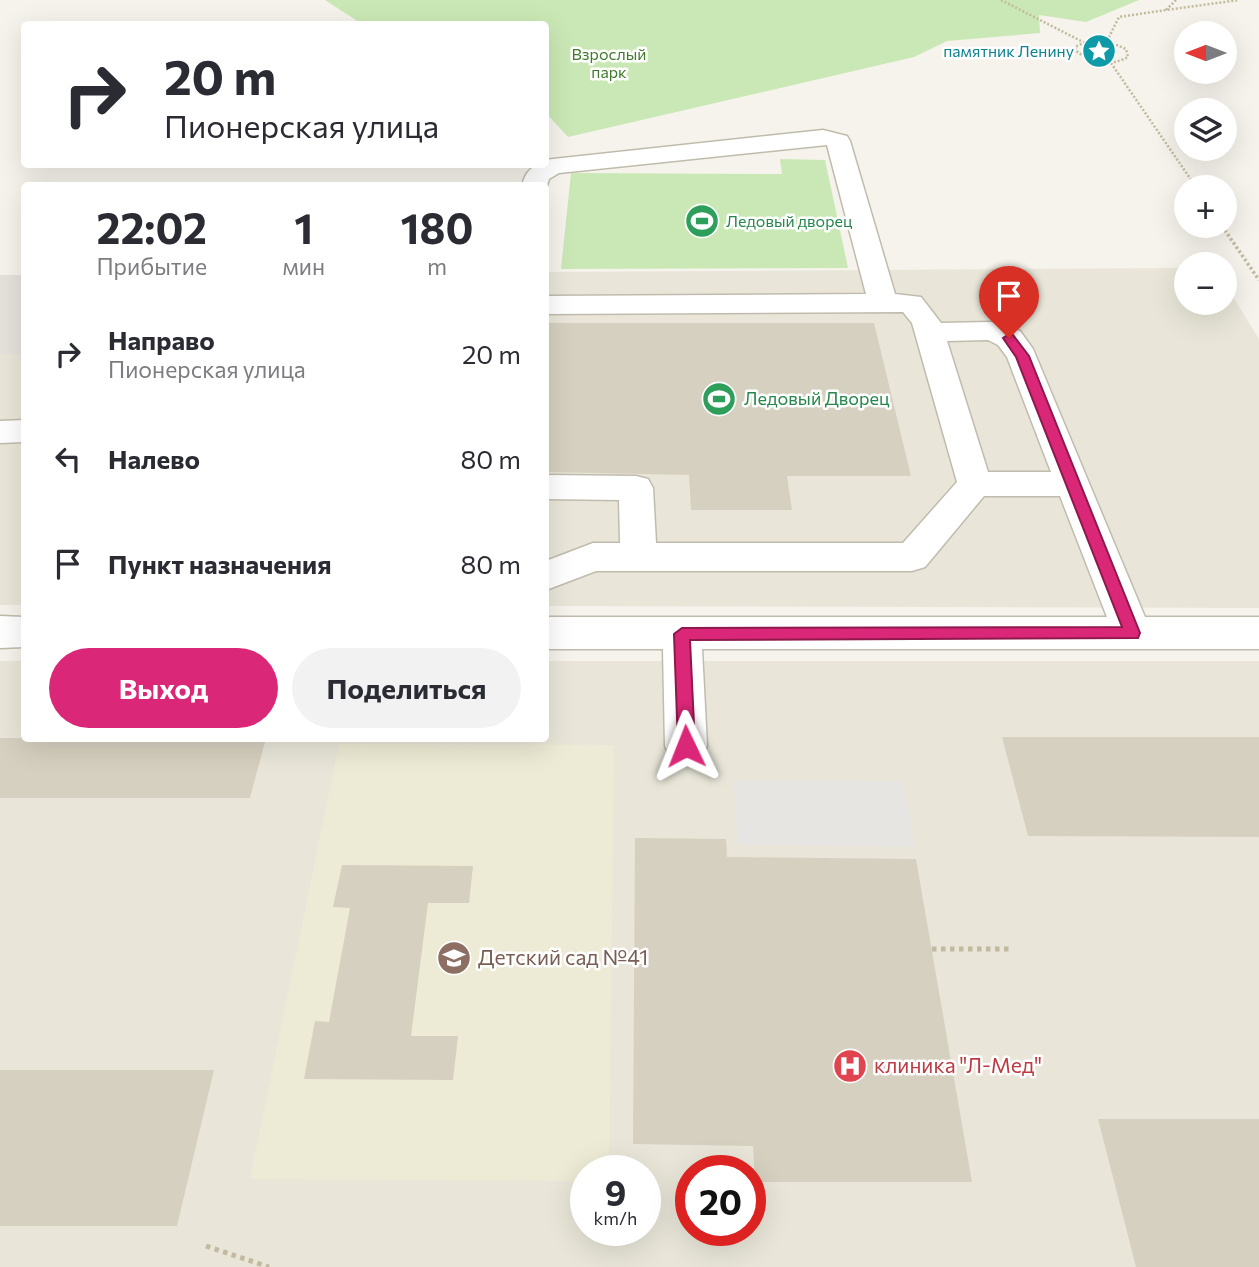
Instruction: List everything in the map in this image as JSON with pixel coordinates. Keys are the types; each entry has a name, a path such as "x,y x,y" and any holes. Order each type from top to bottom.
{"street":[{"path":"536,182 537,176 553,166 823,137 838,141 883,303"},
{"path":"549,305 911,303 926,321 975,484"},
{"path":"929,332 991,331 1009,338 1022,356 1132,633"},
{"path":"0,432 21,432"},
{"path":"549,575 593,557 912,556 975,484 1073,484"},
{"path":"549,487 636,488 638,557"},
{"path":"0,632 21,632"},
{"path":"549,633 1259,633"},
{"path":"682,634 686,746"}],"path":[{"path":"1001,0 1082,41 1107,41 1121,46 1129,53 1124,60 1111,63 1094,61 1079,54 1075,47 1082,41"},
{"path":"1166,10 1176,0"},
{"path":"1107,41 1119,17 1239,0"},
{"path":"1111,63 1188,175"},
{"path":"1230,238 1259,280"},
{"path":"932,949 1012,949"},
{"path":"206,1246 269,1267"}],"shaded area":[{"path":"1174,268 1174,315 1237,315 1237,303 1259,339 1259,608 549,606 549,272"},
{"path":"0,275 21,275 21,605 0,605"},
{"path":"0,275 21,275 21,354 0,354"},
{"path":"0,661 21,661 21,742 549,742 549,661 1259,661 1259,1267 0,1267"},
{"name":"Детский сад №41","path":"339,744 614,745 609,1155 570,1155 570,1181 250,1179"},
{"path":"733,780 903,781 915,847 738,845"}],"green space":[{"name":"Взрослый парк","path":"325,0 1139,0 1086,22 1039,15 1040,33 947,41 914,57 568,137 549,116 549,21 357,21"},
{"name":"Ледовый дворец","path":"780,159 825,160 848,268 561,269 571,173 782,174"}],"building":[{"name":"Ледовый Дворец","path":"549,323 874,323 911,476 787,476 792,510 691,510 689,475 549,472"},
{"path":"1002,737 1259,737 1259,837 1028,836"},
{"path":"0,738 21,738 21,742 265,742 250,798 0,798"},
{"name":"клиника \"Л-Мед\"","path":"635,838 726,839 727,857 916,859 972,1182 766,1182 766,1155 754,1155 753,1146 633,1144"},
{"path":"342,865 473,866 469,903 428,903 411,1036 458,1036 453,1080 304,1079 315,1021 329,1022 350,908 333,907"},
{"path":"0,1070 214,1070 177,1226 0,1226"},
{"path":"1098,1119 1259,1119 1259,1267 1136,1267"}],"place":[{"name":"памятник Ленину","path":"1099,51"},
{"name":"Ледовый дворец","path":"702,221"},
{"name":"Ледовый Дворец","path":"719,399"},
{"name":"Детский сад №41","path":"454,958"},
{"name":"клиника \"Л-Мед\"","path":"850,1066"}],"route":[{"path":"686,746 682,634 1132,633 1022,356 1009,338"}]}
